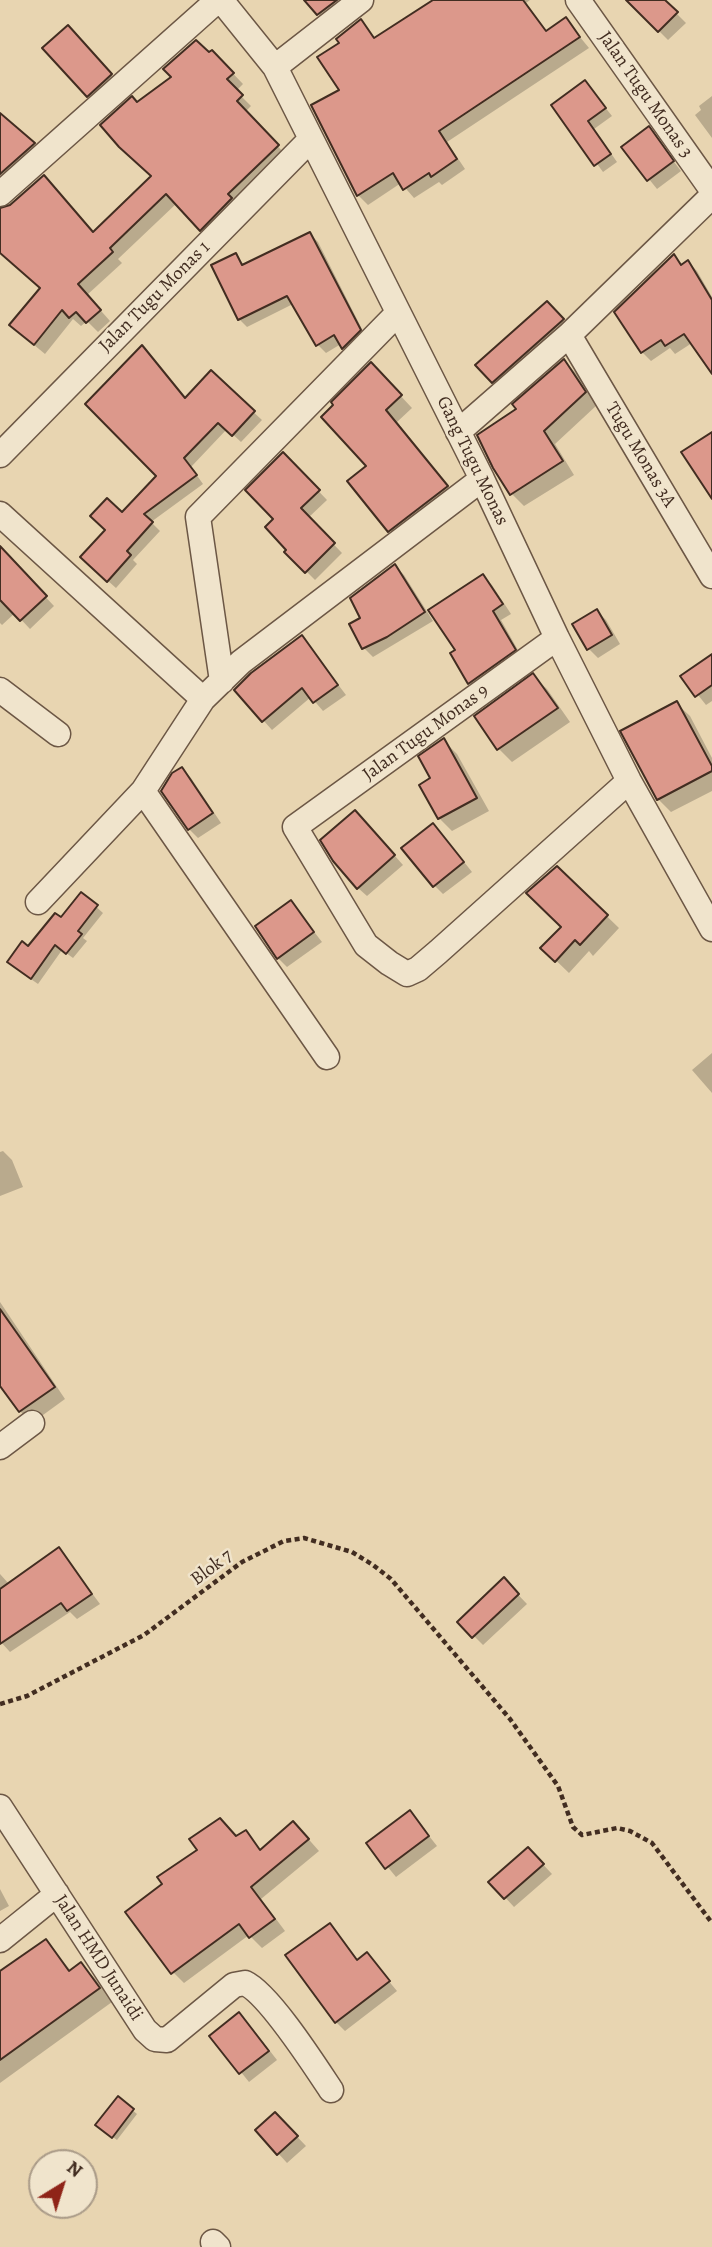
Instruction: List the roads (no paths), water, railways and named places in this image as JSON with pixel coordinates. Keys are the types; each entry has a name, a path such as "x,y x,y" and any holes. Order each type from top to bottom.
{"street":[{"name":"Gang Tugu Monas","path":"220,0 275,66 482,479 556,638 629,781 712,929"},
{"path":"0,194 220,0"},
{"path":"275,66 361,0"},
{"name":"Jalan Tugu Monas 3","path":"578,0 712,190"},
{"name":"Jalan Tugu Monas 1","path":"0,455 310,140"},
{"path":"458,432 569,335 712,196"},
{"path":"222,681 198,517 398,313"},
{"name":"Tugu Monas 3A","path":"569,335 712,576"},
{"path":"38,902 143,791 203,699 241,662 482,479"},
{"path":"0,514 203,699"},
{"name":"Jalan Tugu Monas 9","path":"556,638 295,827 366,945 407,974 418,969 629,781"},
{"path":"0,690 58,734"},
{"path":"143,791 327,1057"},
{"path":"0,1447 32,1423"},
{"name":"Jalan HMD Junaidi","path":"0,1807 138,2020 155,2039 167,2040 234,1985 245,1983 255,1989 296,2038 331,2090"},
{"path":"0,1940 57,1894"}]}
